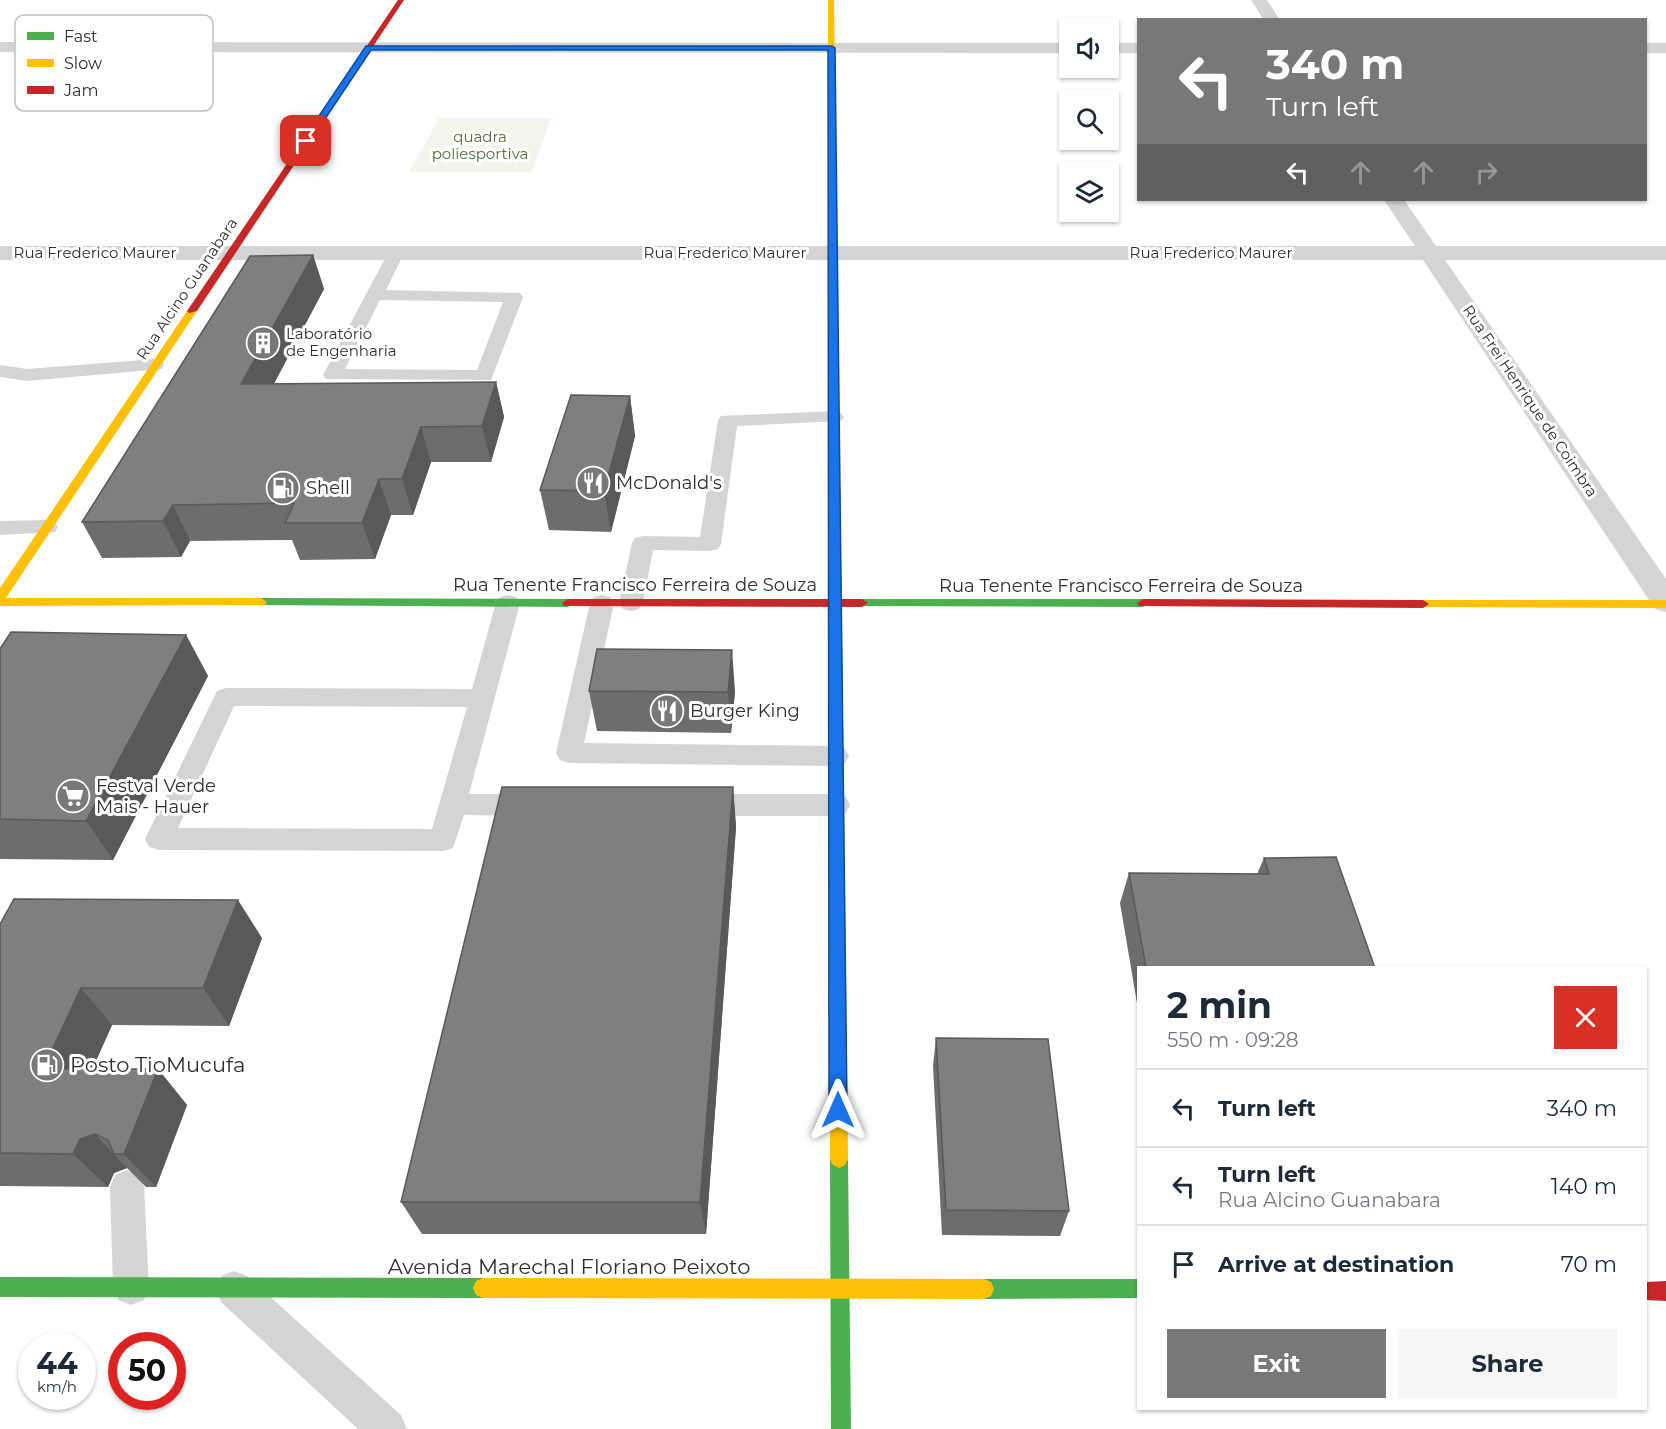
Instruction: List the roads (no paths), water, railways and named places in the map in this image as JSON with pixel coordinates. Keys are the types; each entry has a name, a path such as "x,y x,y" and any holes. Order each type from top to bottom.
{"main road":[{"name":"Rua Alcino Guanabara","path":"0,597 401,0"},
{"path":"831,0 841,1429"},
{"name":"Rua Tenente Francisco Ferreira de Souza","path":"0,602 1666,603"},
{"name":"Avenida Marechal Floriano Peixoto","path":"0,1287 1137,1289"},
{"path":"1647,1291 1666,1291"}],"street":[{"path":"1259,0 1271,18"},
{"path":"0,47 15,47"},
{"path":"213,48 1059,48"},
{"path":"1119,48 1137,48"},
{"path":"1647,48 1666,48"},
{"name":"Rua Frei Henrique de Coimbra","path":"1395,201 1666,603"},
{"name":"Rua Frederico Maurer","path":"0,253 1666,253"}],"lane":[{"path":"374,295 514,297 484,376 333,375 374,295 396,253"},
{"path":"0,371 27,375 155,365"},
{"path":"631,603 643,543 710,544 728,420 834,417"},
{"path":"0,528 47,527"},
{"path":"482,698 226,697 159,839 443,840 453,804 508,603"},
{"path":"602,603 570,753 836,756"},
{"path":"453,804 553,805"},
{"path":"671,805 836,806"},
{"path":"127,1187 131,1287"},
{"path":"232,1287 387,1429"}],"place":[{"name":"Laboratório de Engenharia","path":"263,343"},
{"name":"McDonald's","path":"593,483"},
{"name":"Shell","path":"283,488"},
{"name":"Burger King","path":"667,711"},
{"name":"Festval Verde Mais - Hauer","path":"73,796"},
{"name":"Posto TioMucufa","path":"47,1065"}],"park label":[{"name":"quadra poliesportiva","path":"480,146"}]}
